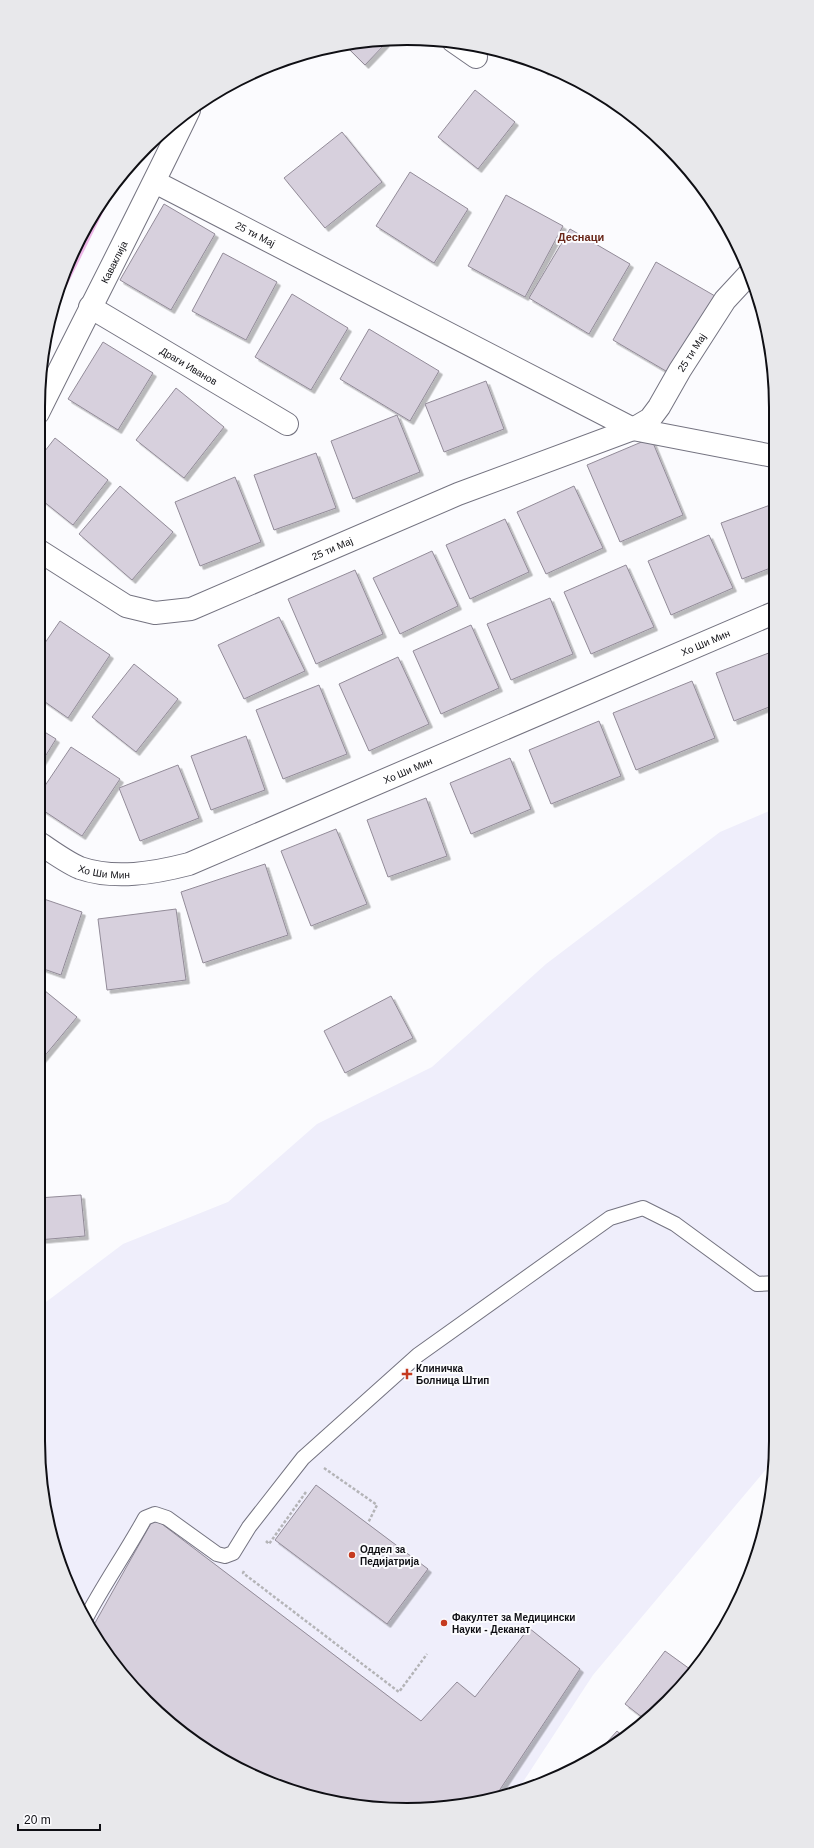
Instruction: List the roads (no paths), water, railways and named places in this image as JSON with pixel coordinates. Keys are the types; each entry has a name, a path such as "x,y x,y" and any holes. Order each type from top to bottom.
{"street":[{"path":"466,50 476,57"},
{"name":"Каваклија","path":"45,398 155,182 183,123"},
{"name":"25 ти Мај","path":"155,182 633,429"},
{"name":"25 ти Мај","path":"45,554 126,606 156,613 191,609 458,494 633,429 650,419 659,407 680,370 725,300 745,279"},
{"name":"Драги Иванов","path":"90,308 287,424"},
{"path":"633,429 769,455"},
{"name":"Хо Ши Мин","path":"45,846 79,867 103,874 138,873 171,869 189,864 769,615"}],"lane":[{"path":"88,1613 97,1596 124,1555 145,1518 155,1514 167,1518 217,1554 226,1556 233,1553 249,1527 303,1458 418,1355 610,1218 643,1208 675,1224 757,1284 769,1283"}],"place":[{"name":"Клиничка Болница Штип","path":"407,1374"},
{"name":"Оддел за Педијатрија","path":"352,1555"},
{"name":"Факултет за Медицински Науки - Деканат","path":"444,1623"}],"district":[{"name":"Деснаци","path":"581,237"}]}
